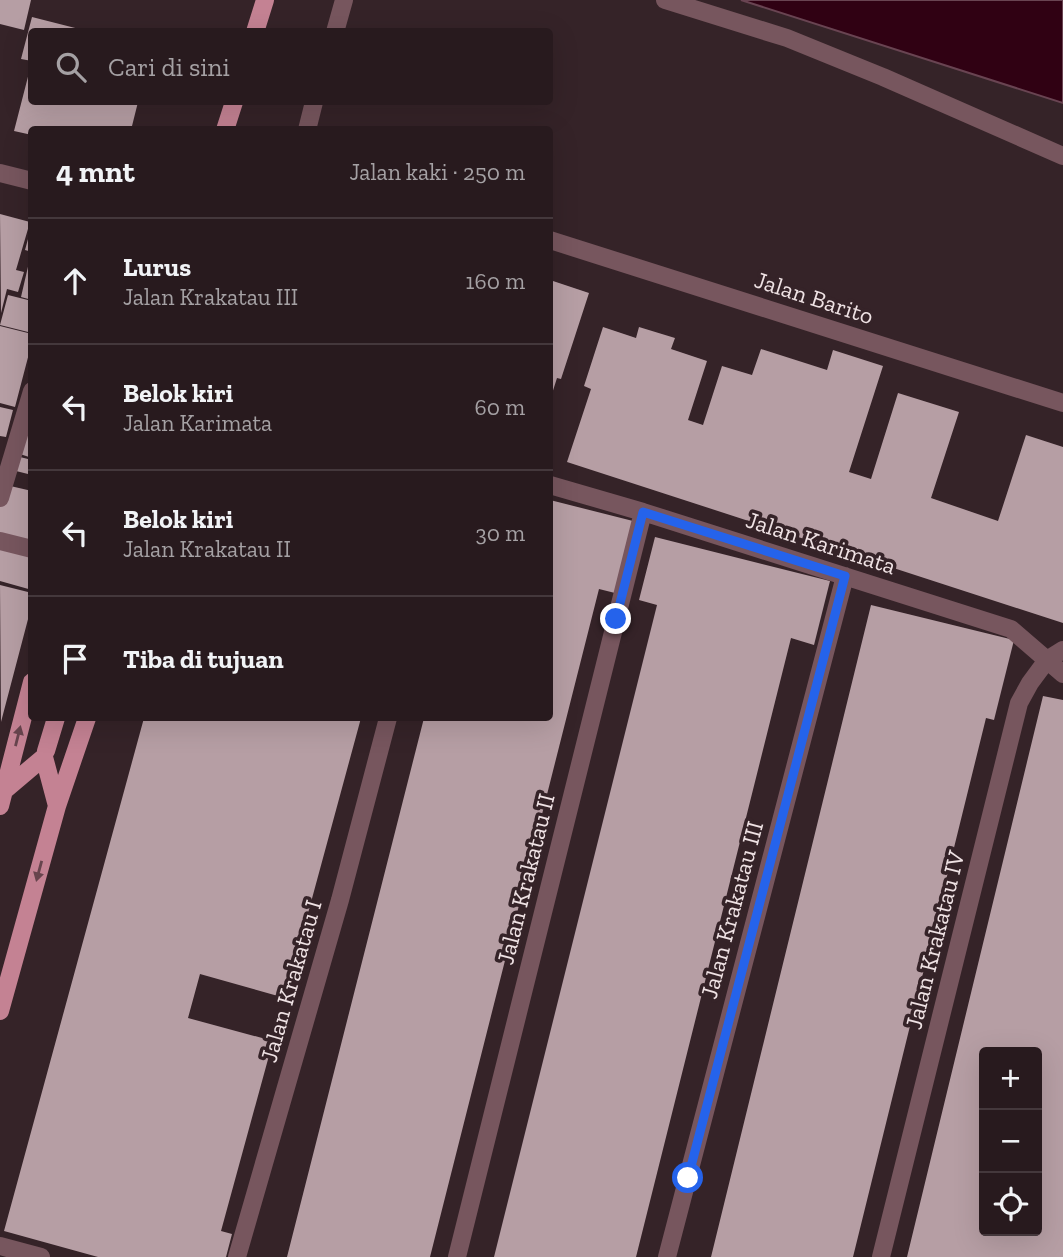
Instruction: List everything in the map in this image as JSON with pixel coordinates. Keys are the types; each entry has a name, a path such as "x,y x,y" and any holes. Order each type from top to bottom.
{"main road":[{"path":"256,28 265,0"},
{"path":"226,126 233,105"},
{"path":"2,798 28,697"},
{"path":"2,798 45,754 55,721"},
{"path":"0,1012 57,806 86,721"},
{"path":"45,754 57,806"}],"street":[{"path":"336,28 344,0"},
{"path":"665,0 798,43 1063,156"},
{"path":"308,126 313,105"},
{"path":"0,173 28,180"},
{"name":"Jalan Barito","path":"553,241 1063,403"},
{"path":"0,498 28,404"},
{"name":"Jalan Karimata","path":"553,486 1010,629 1063,674"},
{"name":"Jalan Krakatau II","path":"457,1257 643,512"},
{"path":"0,541 28,548"},
{"name":"Jalan Krakatau III","path":"667,1257 845,576"},
{"name":"Jalan Krakatau IV","path":"881,1257 1019,703 1047,660 1063,650"},
{"name":"Jalan Krakatau I","path":"237,1257 336,913 387,721"},
{"path":"0,1247 41,1257"}],"shaded area":[{"path":"741,0 1063,0 1063,103"}],"building":[{"path":"0,0 31,0 24,30 0,24"},
{"path":"32,17 75,28 29,28"},
{"path":"28,32 28,60 21,59"},
{"path":"28,77 28,105 137,105 132,126 28,126 28,134 14,131"},
{"path":"0,214 28,221 16,270 24,272 18,292 7,289 1,313"},
{"path":"28,267 28,299 21,297"},
{"path":"553,281 589,293 561,379 557,378 553,391"},
{"path":"8,295 28,300 28,332 0,325"},
{"path":"0,326 28,333 28,357 15,407 0,403"},
{"path":"603,327 636,338 639,327 675,338 671,349 707,361 688,420 703,425 722,366 752,375 761,349 827,370 833,350 883,366 849,472 871,479 898,393 959,412 931,498 998,521 1026,435 1063,447 1063,623 567,462 591,389 584,386"},
{"path":"0,407 13,410 6,437 0,436"},
{"path":"28,420 28,457 17,453"},
{"path":"20,457 28,459 28,474 16,471"},
{"path":"6,485 28,490 28,547 0,539 0,507"},
{"path":"553,501 633,521 615,593 599,589 430,1257 287,1257 423,721 553,721"},
{"path":"655,537 830,581 814,645 791,638 636,1257 494,1257 657,605 639,600"},
{"path":"0,545 28,552 28,589 0,581"},
{"path":"0,585 28,592 28,619 1,722"},
{"path":"871,605 1014,640 994,720 986,718 853,1257 711,1257"},
{"path":"1043,696 1063,700 1063,1257 907,1257"},
{"path":"143,721 360,721 285,998 200,974 188,1018 273,1041 221,1231 232,1234 226,1257 98,1257 4,1231"}],"route":[{"path":"616,619 643,512 845,576 688,1178"}]}
